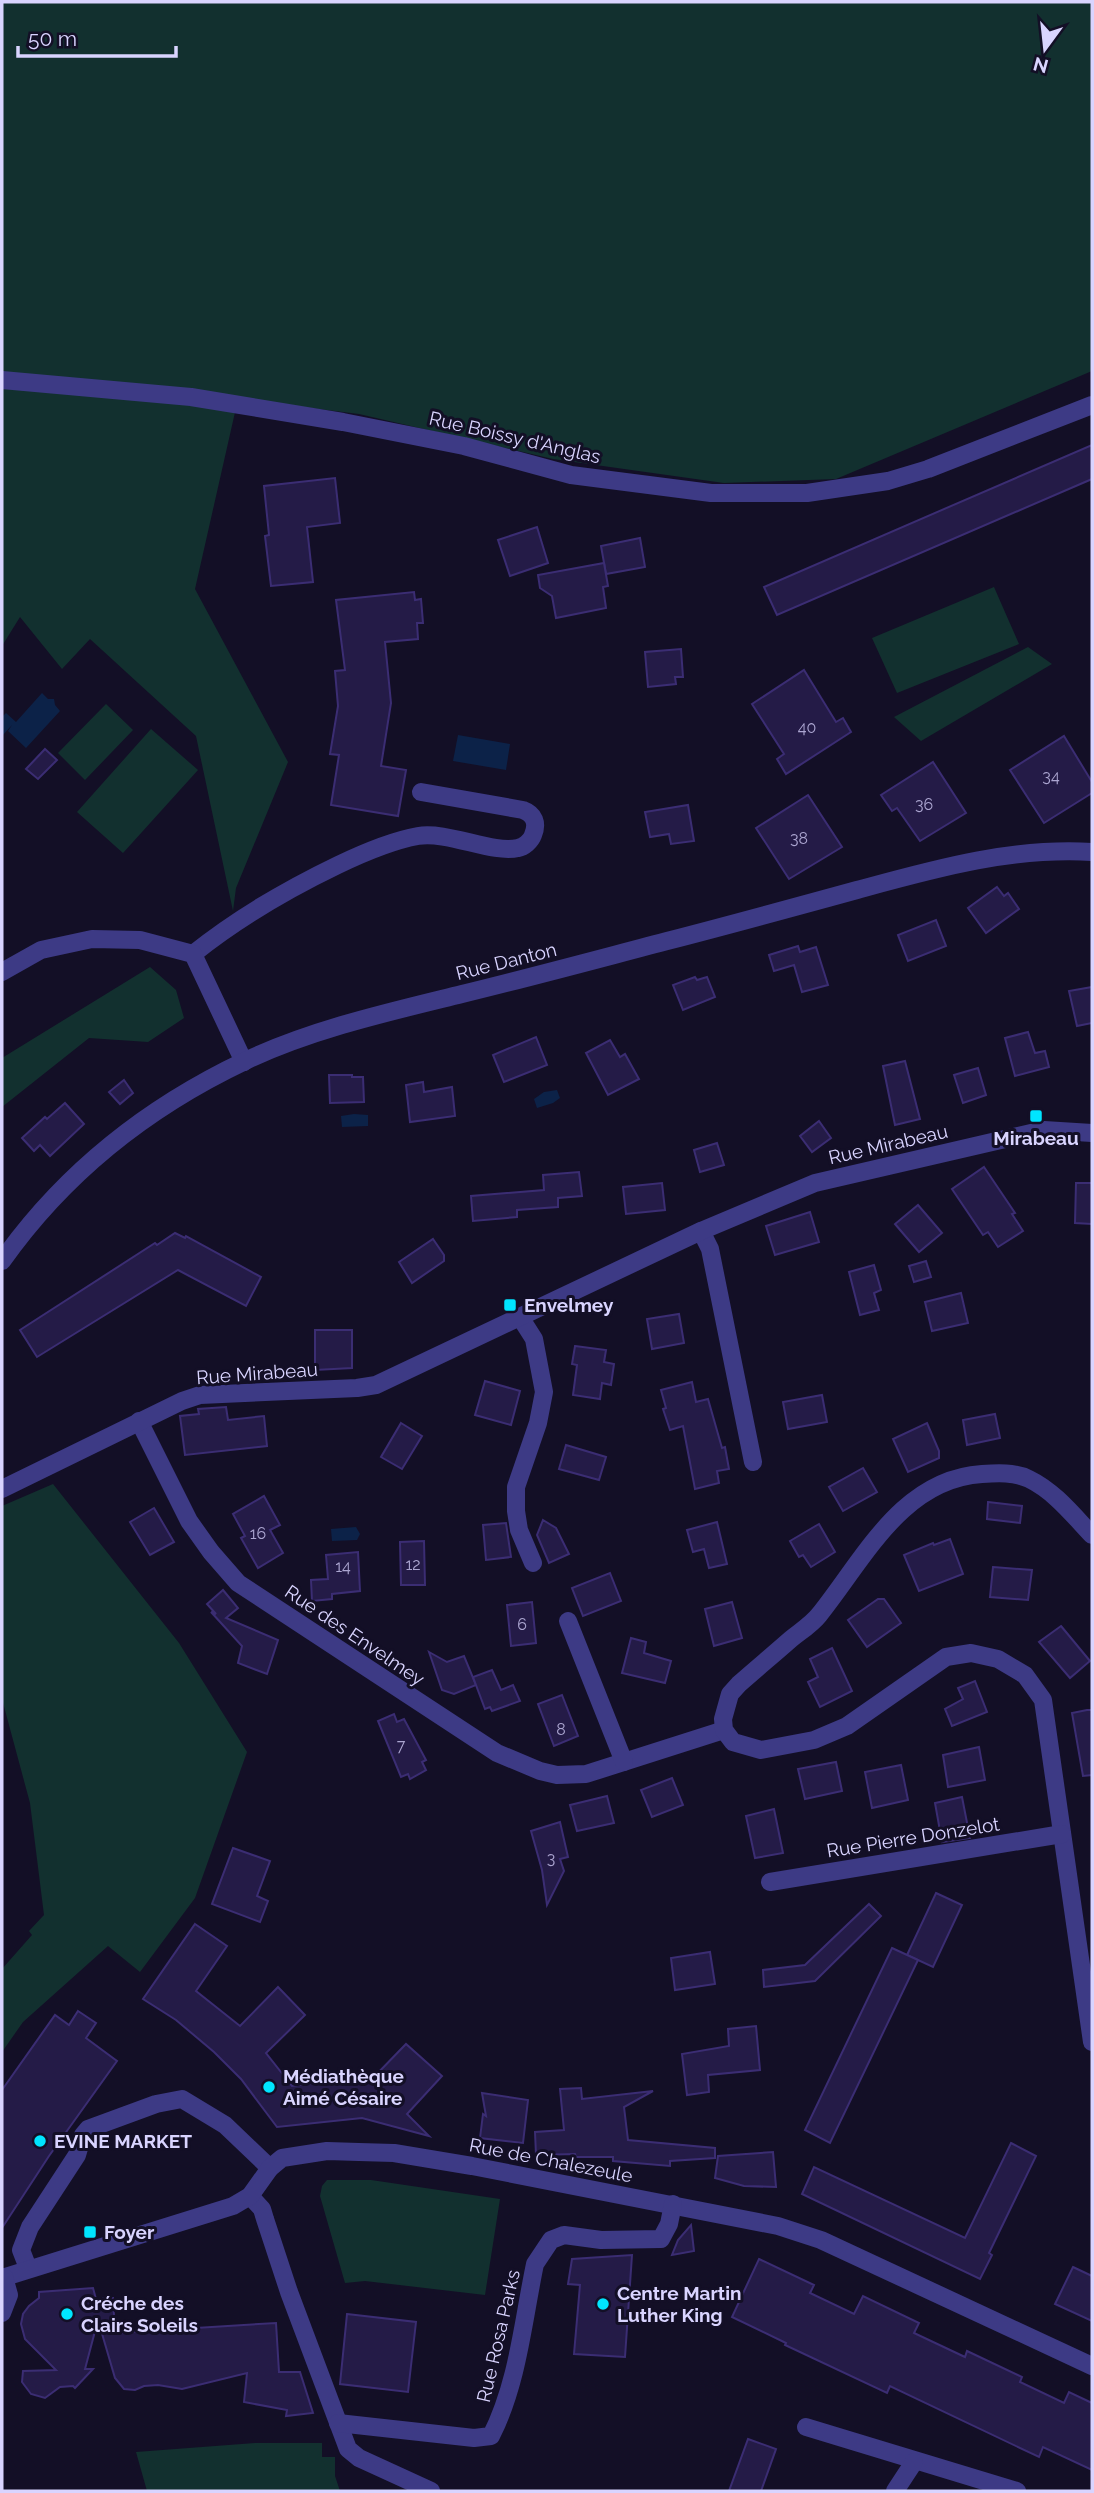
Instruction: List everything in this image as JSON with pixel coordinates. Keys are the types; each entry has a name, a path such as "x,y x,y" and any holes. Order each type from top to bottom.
{"street":[{"name":"Rue Boissy d'Anglas","path":"2,380 191,397 343,422 464,446 571,475 723,493 807,493 888,481 928,469 1092,405"},
{"path":"193,954 223,930 293,887 367,852 408,838 430,834 518,848 529,842 534,832 536,821 530,813 523,810 421,792"},
{"name":"Rue Danton","path":"2,1261 65,1184 116,1138 150,1114 244,1062 323,1032 382,1014 998,855 1058,849 1092,852"},
{"path":"2,972 41,950 92,939 140,940 193,954 244,1062"},
{"name":"Rue Mirabeau","path":"2,1489 139,1421 200,1395 376,1385 701,1231 815,1183 1044,1130 1092,1133"},
{"path":"701,1231 710,1249 754,1462"},
{"path":"520,1317 534,1339 544,1392 538,1423 516,1487 519,1530 533,1563"},
{"name":"Rue des Envelmey","path":"139,1421 190,1521 211,1552 238,1583 497,1753 524,1766 556,1775 586,1774 724,1730"},
{"path":"1092,1535 1046,1489 1027,1477 1002,1473 972,1475 949,1481 923,1493 883,1530 817,1618 738,1684 730,1695 723,1719 724,1730 733,1742 761,1750 814,1740 847,1726 946,1657 971,1653 998,1659 1025,1675 1043,1700 1092,2042"},
{"path":"568,1621 624,1762"},
{"name":"Rue Pierre Donzelot","path":"771,1882 1062,1834"},
{"path":"2,2313 9,2295 3,2277 233,2206 250,2196 270,2168 225,2125 182,2099 156,2104 88,2129 83,2135 77,2155 30,2227 22,2250 28,2268"},
{"name":"Rue de Chalezeule","path":"270,2168 282,2158 307,2153 394,2153 778,2226 821,2240 1092,2366"},
{"path":"250,2196 262,2210 289,2292 350,2452 431,2491"},
{"name":"Rue Rosa Parks","path":"338,2423 474,2438 491,2436 502,2414 510,2388 535,2264 543,2249 551,2240 564,2235 601,2240 661,2239 669,2224 673,2204"},
{"path":"806,2427 914,2462 1017,2491"},
{"path":"895,2491 914,2462"}],"green space":[{"path":"2,2 1092,2 1092,371 836,479 724,483 553,459 359,414 238,399 195,589 288,762 236,888 233,911 196,736 90,639 62,669 20,617 2,646"},
{"path":"994,587 1019,644 897,693 872,638"},
{"path":"1028,647 1052,664 921,741 894,717"},
{"path":"106,704 133,730 85,780 58,753"},
{"path":"151,729 198,770 123,853 77,812"},
{"path":"150,967 176,990 184,1018 148,1042 89,1038 2,1107 2,1058"},
{"path":"53,1484 179,1643 247,1752 195,1898 140,1972 108,1946 23,2022 2,2052 2,1969 32,1935 29,1931 44,1915 30,1803 2,1699 2,1506"},
{"path":"327,2180 371,2180 500,2199 485,2295 365,2281 345,2283 320,2196 322,2186"},
{"path":"255,2443 322,2443 322,2457 335,2457 335,2476 340,2491 147,2491 136,2452"}],"water":[{"path":"42,693 48,699 54,699 60,711 26,748 8,731 12,725 2,736 2,717 6,713 16,722"},
{"path":"458,735 510,744 506,770 453,761"},
{"path":"557,1090 560,1098 537,1108 534,1099 544,1092"},
{"path":"368,1115 368,1126 342,1127 341,1116"},
{"path":"356,1527 360,1534 357,1540 332,1541 331,1529"}],"building":[{"path":"1092,445 1092,479 777,615 764,587"},
{"path":"335,478 340,523 307,527 313,582 271,586 265,536 269,535 264,486"},
{"path":"537,527 548,563 510,576 498,540"},
{"path":"640,538 645,567 606,574 601,546"},
{"path":"604,563 608,586 603,587 606,608 556,618 552,596 540,588 538,575"},
{"path":"414,592 415,600 421,599 423,623 417,623 418,639 385,642 391,703 381,766 406,770 398,816 331,805 339,755 330,754 338,706 335,671 345,670 336,600"},
{"path":"681,649 683,677 675,677 676,684 648,687 645,652"},
{"path":"804,670 836,722 843,718 851,732 786,774 777,759 784,754 752,704"},
{"path":"1064,736 1092,782 1092,793 1044,823 1010,770"},
{"path":"45,749 57,760 38,779 26,769"},
{"path":"933,762 966,813 920,841 897,808 892,811 881,795"},
{"path":"808,795 842,847 789,879 756,828"},
{"path":"688,805 694,841 671,844 669,834 650,837 645,812"},
{"path":"997,887 1004,896 1008,893 1019,909 986,933 968,908"},
{"path":"936,920 946,946 908,961 898,935"},
{"path":"798,946 800,952 816,947 828,985 802,992 794,965 774,971 769,955"},
{"path":"695,977 697,980 707,977 715,997 683,1010 673,985"},
{"path":"1092,987 1092,1023 1077,1026 1069,991"},
{"path":"1028,1032 1035,1053 1045,1051 1049,1067 1015,1076 1005,1038"},
{"path":"536,1037 547,1065 504,1082 493,1055"},
{"path":"610,1040 620,1057 625,1054 639,1079 608,1095 586,1053"},
{"path":"905,1061 920,1119 895,1125 883,1066"},
{"path":"978,1068 986,1095 963,1103 954,1075"},
{"path":"329,1075 363,1077 364,1102 330,1103"},
{"path":"124,1080 133,1093 120,1104 109,1092"},
{"path":"423,1082 424,1092 452,1087 455,1116 410,1122 406,1085"},
{"path":"65,1103 84,1124 50,1156 40,1145 34,1151 22,1138"},
{"path":"819,1121 831,1138 812,1152 800,1136"},
{"path":"717,1143 724,1165 700,1172 694,1150"},
{"path":"984,1167 1015,1213 1012,1214 1023,1231 998,1247 988,1232 983,1235 952,1189"},
{"path":"579,1172 582,1196 558,1198 558,1207 517,1210 517,1217 473,1221 471,1196 544,1190 543,1175"},
{"path":"662,1183 665,1210 626,1214 623,1187"},
{"path":"1076,1183 1092,1183 1092,1224 1075,1223"},
{"path":"918,1205 942,1233 919,1252 895,1224"},
{"path":"810,1212 819,1242 775,1255 766,1226"},
{"path":"175,1233 185,1238 186,1236 261,1277 246,1306 178,1270 37,1357 20,1330 155,1243 157,1245"},
{"path":"433,1239 444,1255 444,1261 412,1283 399,1262"},
{"path":"926,1261 931,1277 914,1282 909,1266"},
{"path":"874,1265 881,1290 874,1293 879,1310 860,1315 849,1272"},
{"path":"961,1293 968,1323 932,1331 925,1302"},
{"path":"679,1314 684,1343 652,1349 647,1319"},
{"path":"315,1330 352,1330 352,1368 315,1370"},
{"path":"575,1346 606,1350 604,1362 614,1364 611,1385 602,1383 600,1399 573,1395 577,1365 572,1364"},
{"path":"485,1381 520,1391 511,1425 475,1415"},
{"path":"692,1382 696,1402 708,1399 722,1448 725,1447 729,1469 717,1471 719,1483 695,1489 683,1426 670,1430 663,1409 666,1408 661,1390"},
{"path":"822,1395 827,1422 788,1429 783,1402"},
{"path":"226,1407 228,1420 264,1416 267,1446 185,1455 180,1416 199,1414 198,1409"},
{"path":"995,1414 1000,1438 967,1445 963,1420"},
{"path":"401,1423 422,1436 402,1469 381,1457"},
{"path":"927,1423 939,1451 939,1458 908,1472 893,1439"},
{"path":"566,1445 606,1457 599,1480 559,1469"},
{"path":"863,1468 877,1492 843,1511 829,1487"},
{"path":"264,1496 280,1525 270,1530 283,1553 258,1568 241,1538 245,1536 233,1514"},
{"path":"988,1502 1022,1506 1020,1523 987,1519"},
{"path":"154,1508 174,1542 150,1555 130,1522"},
{"path":"543,1520 556,1528 569,1554 549,1563 537,1535"},
{"path":"717,1522 727,1564 709,1568 704,1549 693,1552 687,1530"},
{"path":"506,1523 511,1557 486,1560 483,1525"},
{"path":"819,1524 835,1552 811,1567 803,1555 799,1557 790,1541"},
{"path":"950,1539 963,1574 919,1591 904,1555"},
{"path":"424,1541 425,1585 401,1585 400,1542"},
{"path":"358,1552 360,1591 332,1594 332,1599 312,1601 311,1580 328,1579 326,1555"},
{"path":"993,1567 1032,1570 1028,1600 990,1597"},
{"path":"610,1573 621,1601 583,1616 572,1588"},
{"path":"223,1590 238,1608 226,1618 278,1640 267,1674 238,1663 242,1646 211,1612 216,1614 207,1604"},
{"path":"878,1599 884,1599 901,1623 867,1647 848,1620"},
{"path":"532,1602 536,1643 511,1646 507,1605"},
{"path":"732,1602 742,1638 714,1646 705,1609"},
{"path":"1061,1626 1090,1661 1070,1678 1039,1642"},
{"path":"631,1638 646,1642 644,1653 671,1661 665,1683 622,1673"},
{"path":"832,1648 852,1691 820,1707 808,1682 818,1677 810,1659"},
{"path":"429,1652 447,1662 464,1656 476,1685 454,1694 442,1690"},
{"path":"492,1670 501,1690 513,1685 520,1701 492,1711 490,1707 485,1709 473,1677"},
{"path":"975,1681 987,1712 952,1726 945,1709 963,1699 958,1688"},
{"path":"562,1695 578,1736 554,1746 538,1704"},
{"path":"1092,1710 1092,1775 1083,1776 1072,1713"},
{"path":"394,1714 397,1722 404,1719 426,1760 422,1762 426,1770 410,1779 408,1774 401,1777 378,1721"},
{"path":"979,1747 985,1780 948,1787 943,1755"},
{"path":"836,1762 842,1791 805,1799 798,1769"},
{"path":"901,1765 908,1800 872,1808 865,1772"},
{"path":"672,1778 683,1805 652,1817 641,1790"},
{"path":"607,1796 614,1823 577,1831 570,1805"},
{"path":"962,1797 970,1838 942,1842 935,1803"},
{"path":"774,1809 783,1853 755,1858 746,1816"},
{"path":"560,1822 568,1857 560,1859 564,1871 547,1905 542,1870 531,1831"},
{"path":"233,1848 270,1861 257,1896 268,1901 260,1922 212,1904"},
{"path":"936,1893 962,1905 933,1967 907,1955"},
{"path":"869,1904 881,1916 815,1981 764,1987 763,1970 805,1965"},
{"path":"195,1924 227,1946 196,1991 240,2026 278,1987 305,2015 266,2053 292,2086 368,2075 372,2079 406,2044 442,2076 407,2114 429,2136 362,2118 277,2127 241,2079 214,2052 176,2020 143,1999"},
{"path":"892,1948 918,1960 830,2143 805,2130"},
{"path":"710,1952 715,1984 675,1990 671,1958"},
{"path":"78,2011 96,2023 86,2038 117,2061 49,2156 2,2228 2,2090 55,2015 69,2025"},
{"path":"756,2026 760,2070 708,2075 709,2092 687,2095 682,2054 729,2046 728,2029"},
{"path":"581,2088 582,2099 653,2091 624,2107 628,2140 715,2148 715,2158 670,2161 670,2166 613,2161 613,2157 536,2155 535,2132 564,2130 560,2089"},
{"path":"482,2093 528,2100 523,2143 480,2138 483,2114 486,2116"},
{"path":"1011,2143 1036,2156 989,2253 992,2255 980,2279 802,2194 814,2167 965,2238"},
{"path":"773,2152 776,2187 744,2186 715,2178 718,2156"},
{"path":"691,2225 694,2251 672,2255 678,2240"},
{"name":"Centre Martin Luther King","path":"632,2255 625,2357 574,2354 580,2285 568,2284 572,2259"},
{"path":"759,2259 814,2285 810,2293 854,2314 863,2296 919,2323 914,2333 965,2357 967,2351 1022,2377 1020,2382 1064,2403 1069,2392 1092,2403 1092,2470 1043,2447 1039,2457 890,2386 887,2393 732,2317"},
{"path":"1073,2267 1092,2276 1092,2321 1055,2304"},
{"path":"93,2288 96,2299 113,2298 115,2333 276,2323 279,2372 300,2372 313,2413 286,2416 287,2410 244,2402 247,2373 182,2389 158,2385 135,2390 124,2389 115,2378 98,2320 85,2369 93,2369 75,2388 60,2387 45,2398 31,2394 22,2382 23,2371 56,2370 25,2339 21,2324 23,2314 39,2298 39,2292"},
{"path":"347,2314 416,2322 408,2392 340,2384"},
{"path":"748,2439 776,2449 761,2491 729,2491"}],"place":[{"name":"Mirabeau","path":"1036,1116"},
{"name":"Envelmey","path":"510,1305"},
{"name":"Médiathèque Aimé Césaire","path":"269,2087"},
{"name":"EVINE MARKET","path":"40,2141"},
{"name":"Foyer","path":"90,2232"},
{"name":"Centre Martin Luther King","path":"603,2304"},
{"name":"Créche des Clairs Soleils","path":"67,2314"}]}
